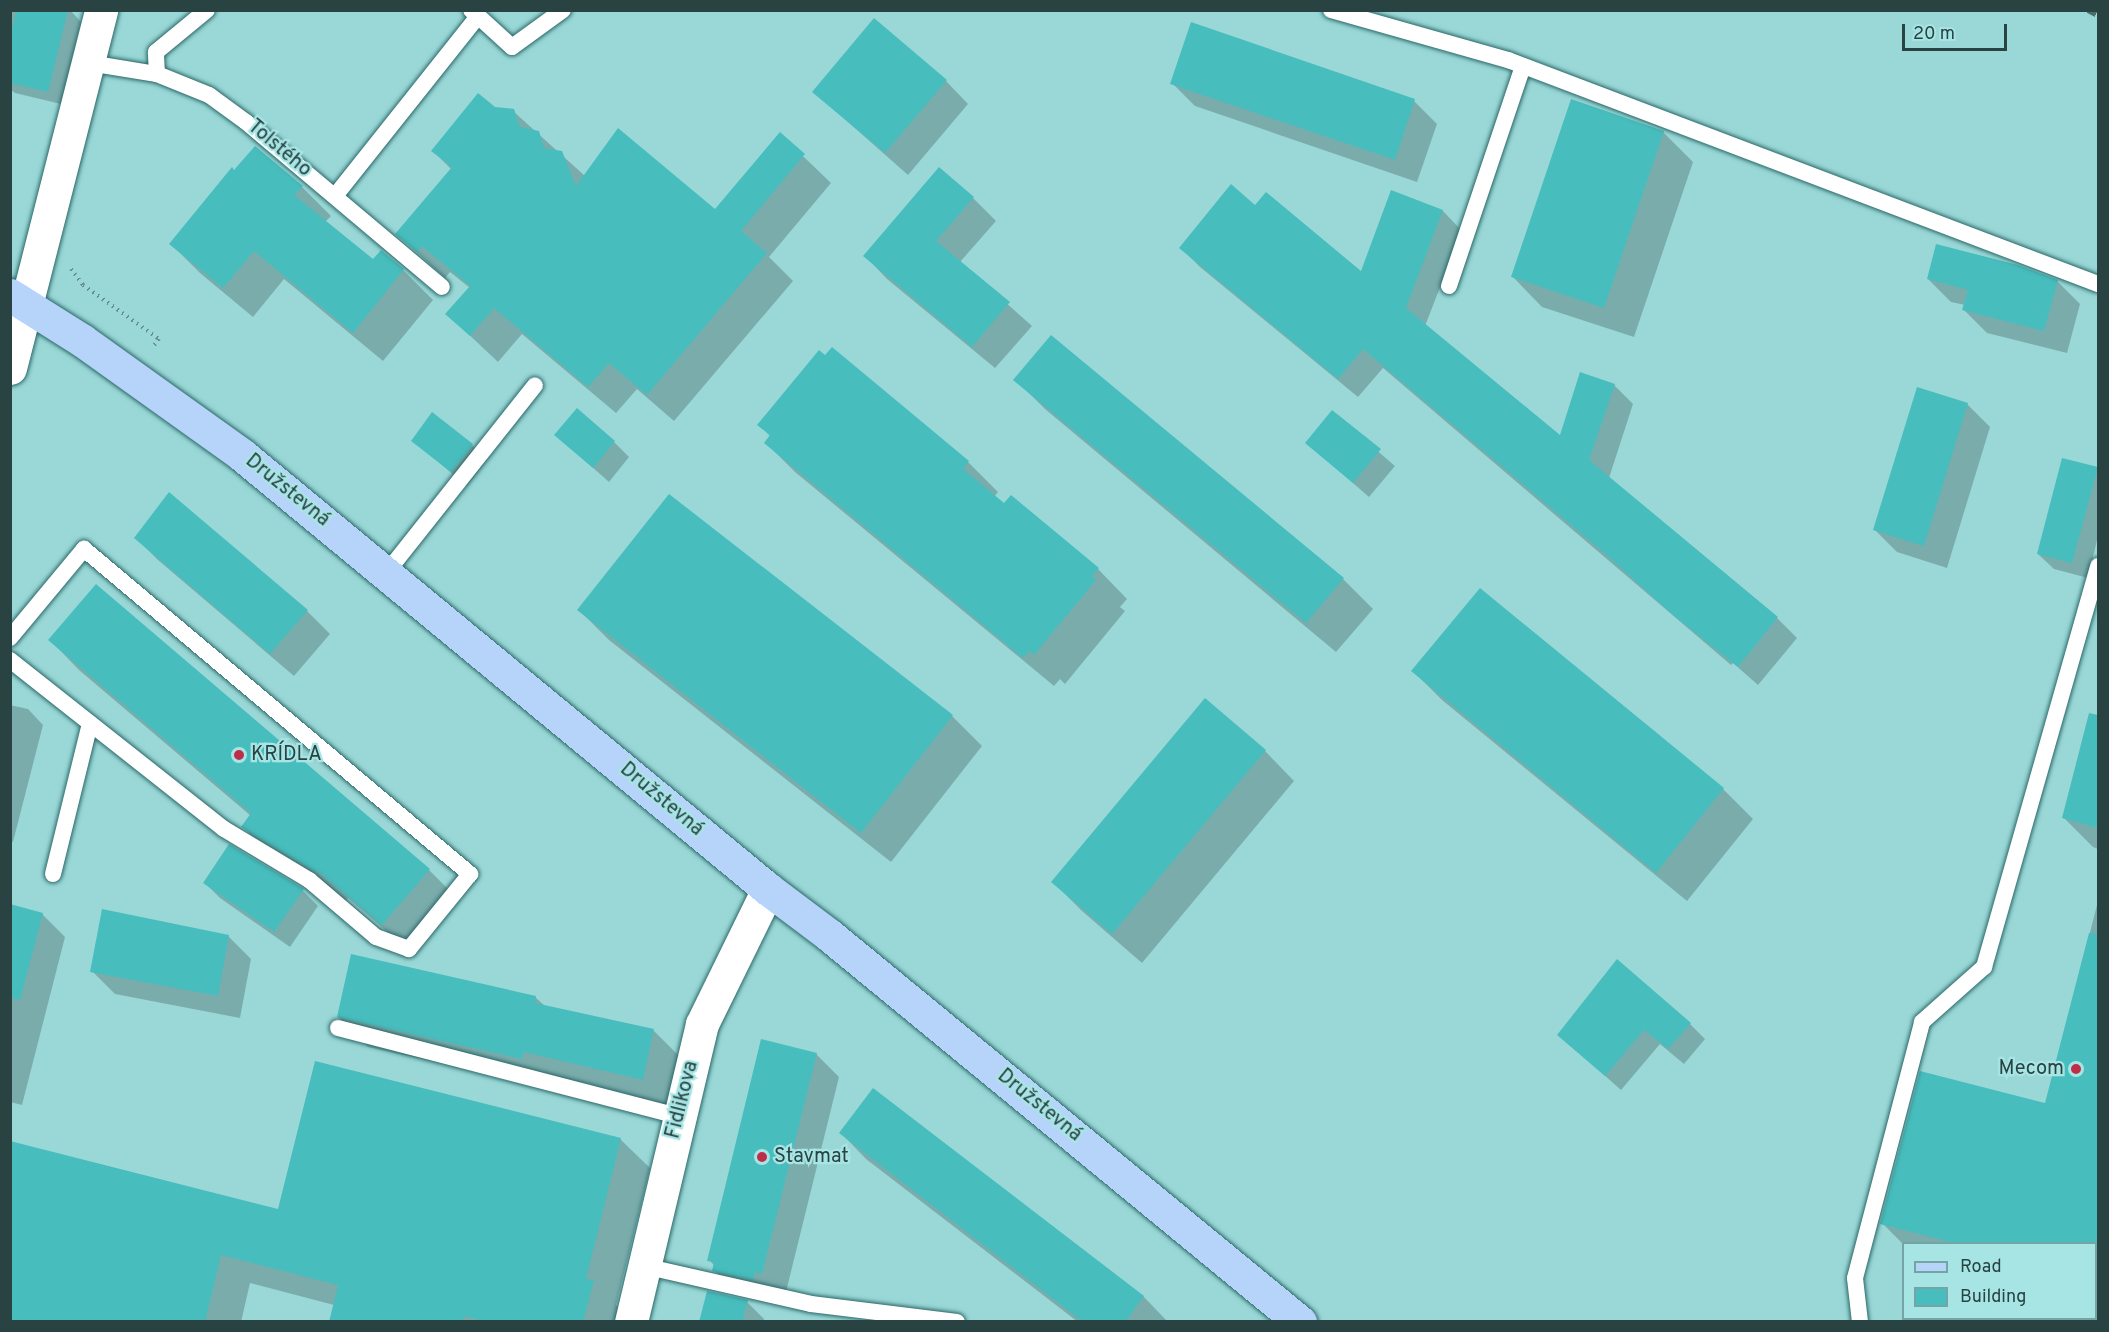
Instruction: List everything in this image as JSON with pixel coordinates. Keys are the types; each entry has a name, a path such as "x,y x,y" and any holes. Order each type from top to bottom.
{"main road":[{"name":"Družstevná","path":"18,300 92,347 242,454 768,889 829,935 1300,1322"}],"street":[{"path":"10,368 18,300 89,63 101,10"},
{"name":"Fidlikova","path":"632,1322 678,1116 702,1024 768,889"}],"lane":[{"path":"157,74 156,52 207,10"},
{"path":"334,196 474,14 513,47 563,10"},
{"path":"1331,10 1522,66 2098,284"},
{"name":"Tolstého","path":"89,63 157,74 209,95 246,122 442,287"},
{"path":"1449,286 1522,66"},
{"path":"387,572 535,385"},
{"path":"10,638 84,549 470,874 409,949 376,937 309,880 224,829 10,660"},
{"path":"1860,1322 1855,1278 1922,1022 1984,967 2098,566"},
{"path":"53,874 90,723"},
{"path":"338,1028 678,1116"},
{"path":"644,1266 811,1304 957,1322"}],"building":[{"path":"17,10 68,10 48,92 10,83 10,37"},
{"path":"874,18 947,80 885,153 812,92"},
{"path":"1191,22 1415,99 1395,160 1170,84"},
{"path":"478,93 495,107 514,109 520,127 539,131 544,148 562,151 576,186 618,128 715,209 780,132 805,154 741,231 767,253 647,395 609,363 588,387 494,308 470,336 445,314 470,286 422,246 417,252 395,234 452,167 431,151"},
{"path":"1571,99 1664,131 1604,308 1511,277"},
{"path":"255,146 303,186 294,195 373,259 381,250 404,269 353,333 254,251 223,288 169,244 232,167 234,170"},
{"path":"939,167 974,197 936,241 1010,302 972,347 863,256"},
{"path":"1231,184 1255,205 1266,192 1361,271 1391,190 1443,210 1406,308 1560,435 1580,372 1615,384 1589,460 1778,617 1738,667 1674,616 1603,552 1363,349 1338,379 1179,248"},
{"path":"1936,244 2018,265 2058,280 2044,331 1962,310 1968,290 1927,279"},
{"path":"1051,335 1344,578 1306,623 1013,380"},
{"path":"832,347 969,461 963,469 1004,503 1011,495 1099,568 1092,576 1096,580 1034,655 1029,651 1023,658 764,443 770,435 757,425 819,350 825,355"},
{"path":"1917,387 1968,403 1924,546 1873,530"},
{"path":"577,408 615,441 593,468 554,435"},
{"path":"1332,410 1381,449 1353,483 1305,443"},
{"path":"432,412 473,444 451,472 411,441"},
{"path":"2062,458 2098,467 2072,563 2037,554"},
{"path":"169,492 308,610 270,654 134,538"},
{"path":"669,494 953,715 861,833 577,610"},
{"name":"KRÍDLA","path":"96,584 430,869 382,925 317,870 316,872 241,827 251,813 48,640"},
{"path":"1480,588 1724,788 1656,873 1411,671"},
{"path":"1205,698 1266,750 1112,934 1051,882"},
{"path":"2089,713 2098,715 2098,828 2062,818"},
{"path":"229,844 304,889 274,932 203,883"},
{"path":"10,904 43,913 20,1000 10,998"},
{"path":"102,909 229,935 218,996 90,972"},
{"path":"2089,933 2098,934 2098,1244 2097,1242 1950,1242 1880,1224 1920,1071 2045,1103"},
{"path":"351,954 536,996 535,1003 654,1029 643,1080 524,1052 522,1059 337,1017"},
{"path":"1617,959 1691,1023 1668,1049 1644,1030 1605,1076 1557,1035"},
{"name":"Stavmat","path":"761,1039 817,1053 762,1274 755,1272 753,1280 712,1271 714,1262 707,1261"},
{"path":"315,1061 621,1138 586,1279 594,1280 583,1322 487,1322 464,1316 462,1322 329,1322 338,1285 221,1255 205,1322 10,1322 10,1141 278,1209"},
{"path":"873,1088 1144,1296 1125,1322 1083,1322 839,1133"},
{"path":"707,1291 748,1300 742,1322 699,1322"}],"railway":[{"path":"2088,10 2098,15"}],"place":[{"name":"KRÍDLA","path":"239,755"},
{"name":"Mecom","path":"2076,1069"},
{"name":"Stavmat","path":"762,1157"}]}
